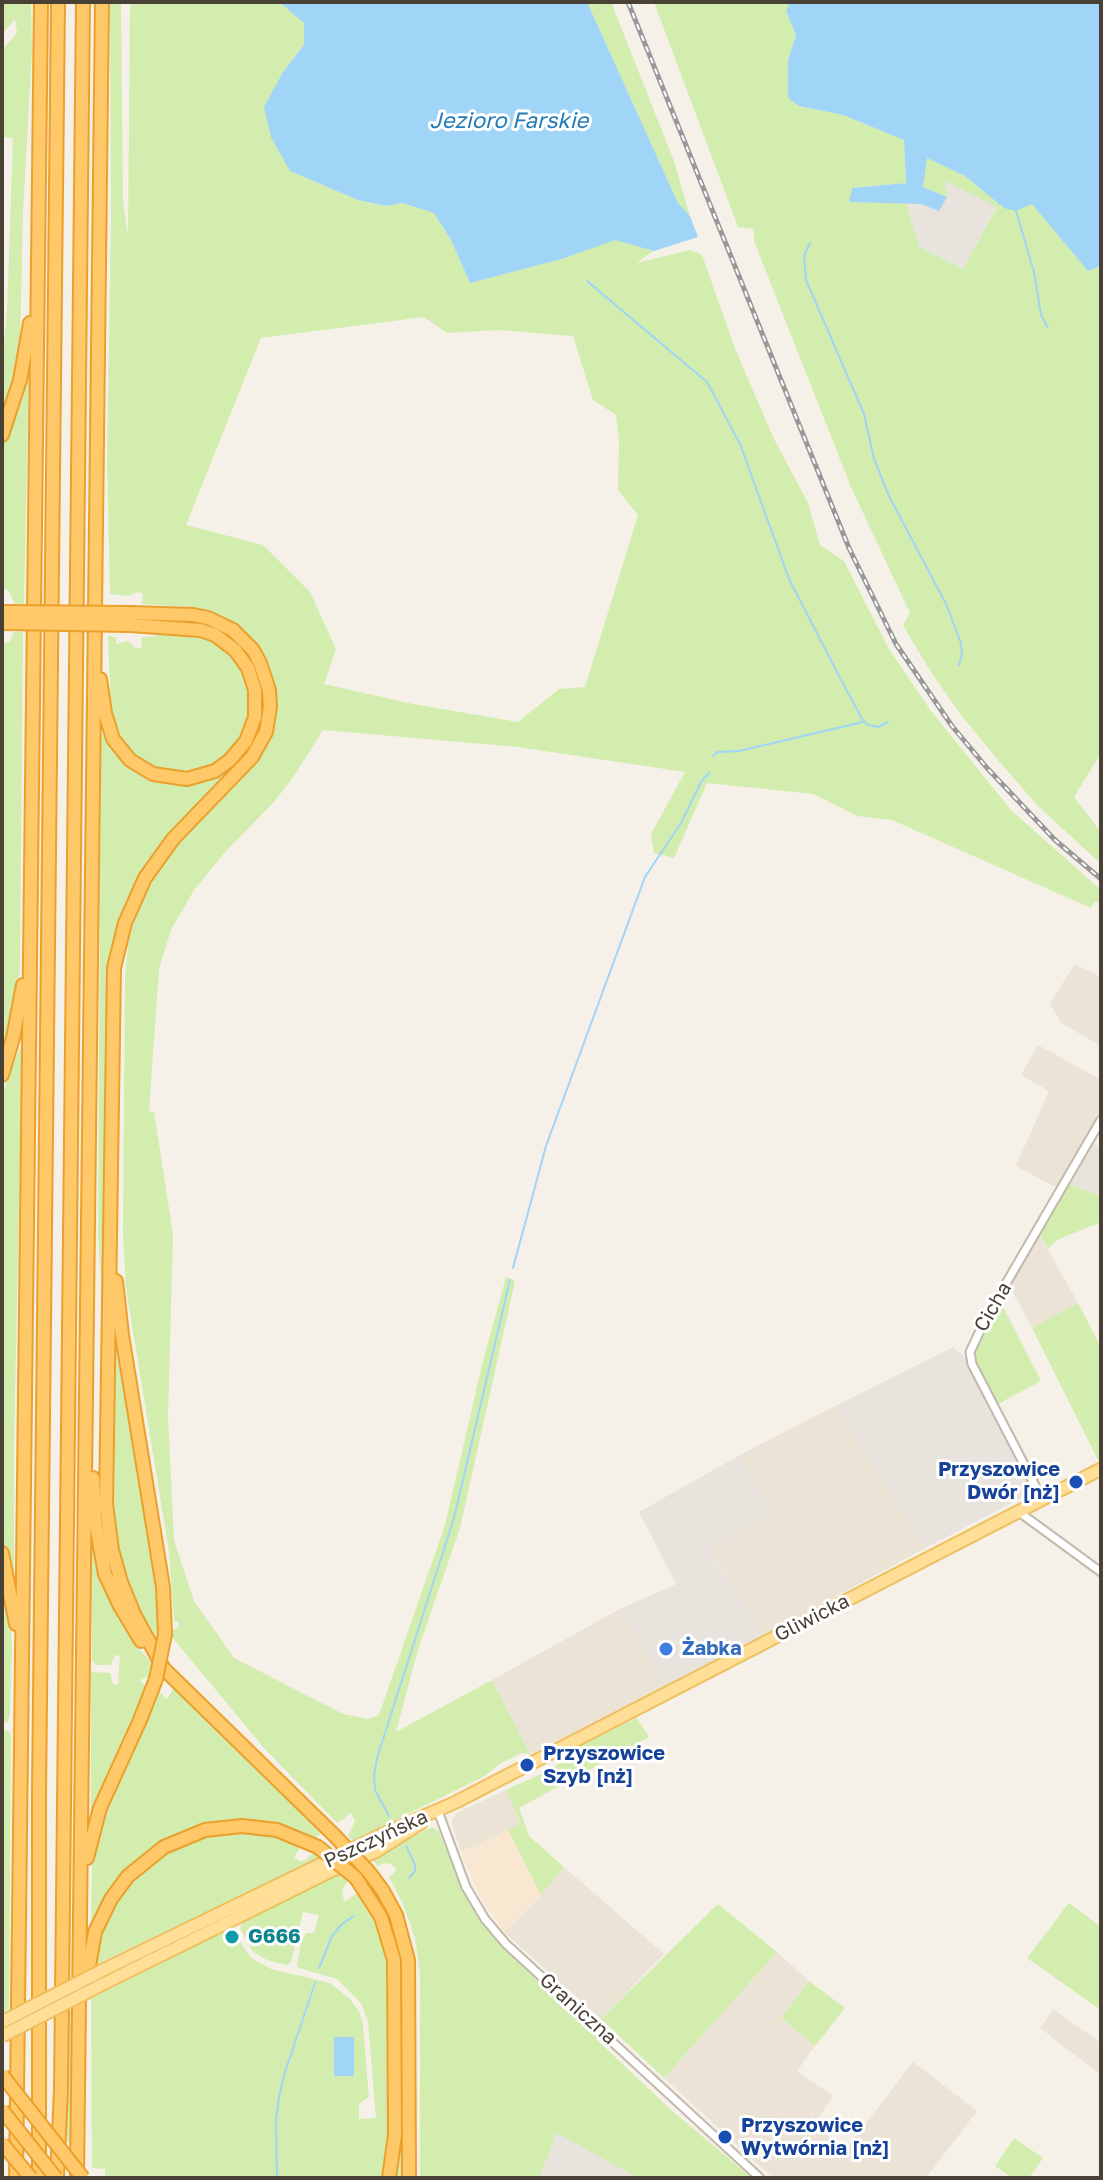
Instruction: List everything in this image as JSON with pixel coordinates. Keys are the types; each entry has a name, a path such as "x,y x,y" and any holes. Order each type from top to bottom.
{"highway":[{"path":"16,2178 41,2"},
{"path":"39,2178 39,1808 58,2"},
{"path":"56,2178 62,2010 83,2"},
{"path":"80,2178 102,2"},
{"path":"2,435 20,380 36,272"},
{"path":"3,618 130,619 193,615 208,618 233,630 253,650 269,690 266,732 252,757 158,859 133,901 114,968 106,1504 112,1550 121,1582 160,1674"},
{"path":"95,634 108,726 113,739 130,760 153,774 177,779 215,771 239,752 252,729 257,702 248,668 235,650 215,635 130,619"},
{"path":"2,1075 19,1011 30,926"},
{"path":"81,1884 100,1808 160,1674 165,1634 163,1587 122,1335 110,1232"},
{"path":"86,1405 95,1519 105,1574 129,1623 160,1674 335,1836 369,1872 396,1915 408,1960 409,2178"},
{"path":"2,1553 22,1660"},
{"path":"80,2023 95,1932 111,1899 145,1860 186,1836 225,1827 277,1830 318,1847 356,1878 381,1917 394,1960 395,2135 389,2178"},
{"path":"2,2075 80,2178"},
{"path":"2,2110 56,2178"},
{"path":"2,2143 31,2178"}],"main road":[{"name":"Gliwicka","path":"438,1811 1101,1469"},
{"name":"Pszczyńska","path":"2,2022 383,1834 438,1811"},
{"name":"Pszczyńska","path":"2,2036 333,1870 375,1852 438,1811"}],"street":[{"name":"Cicha","path":"1042,1499 972,1364 970,1352 973,1341 1101,1120"},
{"path":"1019,1512 1101,1572"},
{"name":"Graniczna","path":"438,1811 466,1887 485,1919 506,1944 760,2178"}],"shaded area":[{"path":"945,180 997,206 963,269 919,247 906,203 921,204"},
{"path":"1075,964 1101,977 1101,1046 1061,1023 1050,1003"},
{"path":"1038,1045 1101,1080 1101,1110 1057,1188 1016,1166 1049,1091 1021,1075"},
{"path":"1093,1143 1101,1147 1101,1196 1069,1184"},
{"path":"1038,1232 1078,1303 1032,1328 1009,1284"},
{"path":"953,1347 964,1356 1032,1492 926,1548 835,1406"},
{"path":"835,1406 926,1548 763,1635 709,1549 772,1515 740,1455"},
{"path":"740,1455 772,1515 709,1550 763,1635 667,1687 620,1609 676,1584 639,1512"},
{"path":"620,1609 667,1687 530,1754 492,1680"},
{"path":"506,1790 521,1824 461,1852 453,1817"},
{"path":"508,1830 541,1895 504,1932 480,1897 461,1852"},
{"path":"564,1867 664,1954 601,2019 504,1932"},
{"path":"777,1952 809,1981 781,2018 815,2046 797,2071 833,2096 814,2124 840,2145 846,2149 913,2062 977,2111 926,2178 773,2178 664,2078"},
{"path":"1053,2009 1101,2043 1101,2075 1040,2028"},
{"path":"557,2132 638,2178 539,2178"}],"green space":[{"path":"6,2 31,2 32,52 23,213 20,346 2,422 13,138 2,137 2,50 17,33 15,19 2,34 2,6"},
{"path":"110,2 121,2 123,202 128,236 130,2 279,2 304,23 304,45 283,72 290,171 358,200 386,206 402,203 434,213 451,240 470,283 562,259 615,239 654,251 636,263 690,250 702,255 736,351 773,437 808,503 820,545 844,561 889,649 931,711 1011,810 1101,890 1101,905 1095,901 1091,908 892,820 857,816 813,794 707,783 674,858 654,853 651,834 685,772 518,747 323,730 273,803 226,851 194,890 171,930 159,969 149,1111 154,1112 173,1234 168,1415 174,1540 194,1601 234,1658 343,1714 369,1719 379,1715 445,1525 506,1277 515,1281 460,1528 417,1653 396,1732 492,1680 530,1754 522,1753 499,1764 485,1776 353,1841 348,1836 355,1821 351,1813 337,1823 264,1748 171,1636 179,1622 174,1621 169,1552 126,1288 123,1232 125,975 129,940 140,902 164,860 250,768 270,737 276,704 272,678 260,650 243,630 219,614 191,607 142,604 143,593 128,596 110,594 107,457 111,220","holes":["424,317 447,333 498,330 573,336 593,400 616,415 618,490 638,515 585,687 559,689 518,722 413,704 324,684 336,649 310,592 263,545 186,525 261,338"]},
{"path":"587,2 611,2 674,161 690,216 678,203"},
{"path":"654,2 790,2 786,12 796,35 788,60 799,106 843,115 904,140 906,183 852,188 850,202 906,203 919,247 963,269 997,207 945,181 947,197 923,187 926,157 965,176 1005,208 1032,203 1088,271 1101,266 1101,753 1074,797 1101,832 1101,864 1037,805 998,760 961,715 903,625 910,613 851,487 754,241 754,229 738,227"},
{"path":"29,374 24,604 15,604 9,591 2,588 2,448"},
{"path":"165,630 191,632 219,645 235,659 249,692 249,716 241,736 230,751 213,764 194,772 176,773 156,769 140,760 117,735 111,716 108,635 116,638 116,644 128,641 136,648 142,648 141,638 162,635"},
{"path":"14,632 23,632 20,961 18,996 2,1062 2,645 10,641"},
{"path":"101,733 125,764 140,775 158,782 178,785 200,782 232,767 234,770 158,850 134,888 113,955 102,1298 98,1235"},
{"path":"22,1049 14,1574 2,1544 2,1094"},
{"path":"1069,1184 1101,1196 1101,1222 1059,1239 1048,1248 1038,1232"},
{"path":"1000,1301 1041,1381 998,1404 971,1358 976,1341"},
{"path":"1078,1303 1101,1348 1101,1458 1098,1460 1032,1328"},
{"path":"115,1314 159,1591 157,1643 126,1582 113,1524"},
{"path":"94,1544 118,1617 138,1648 154,1664 151,1675 140,1680 148,1689 91,1818 91,1672 110,1673 113,1684 118,1685 120,1656 115,1655 111,1665 96,1665 92,1660"},
{"path":"2,1569 10,1610 12,1646 10,1714 8,1722 2,1723"},
{"path":"174,1688 322,1833 314,1839 275,1825 180,1834 151,1850 130,1868 91,1927 92,1864 110,1798 157,1690 167,1699"},
{"path":"637,1718 649,1737 519,1808 529,1836 564,1867 541,1895 508,1830 521,1824 506,1790 550,1770 568,1757 573,1749"},
{"path":"2,1729 9,1731 11,1736 9,2009 2,2013"},
{"path":"432,1827 439,1832 463,1891 482,1922 541,1985 599,2031 596,2039 671,2110 752,2178 638,2178 557,2133 539,2178 420,2178 420,1973 415,1938 389,1877 397,1870 391,1864 378,1866 371,1858"},
{"path":"235,1831 265,1834 301,1846 294,1858 300,1861 306,1860 314,1852 321,1857 93,1966 109,1913 126,1886 148,1865 191,1840"},
{"path":"341,1872 349,1880 342,1889 344,1902 359,1892 374,1917 386,1948 390,1987 391,2115 388,2159 383,2178 105,2178 105,2169 92,2168 91,1999 231,1928 251,1958 271,1969 330,1983 350,1999 359,2011 363,2025 369,2097 359,2104 359,2119 376,2118 368,2021 361,2003 337,1979 299,1968 297,1964 302,1939 306,1933 314,1933 319,1915 303,1912 291,1962 287,1965 267,1960 253,1952 240,1928 245,1919"},
{"path":"368,1880 388,1913 400,1952 404,2005 402,2178 392,2178 399,1994 365,1883"},
{"path":"1069,1903 1101,1927 1101,2010 1027,1958"},
{"path":"718,1904 777,1952 664,2078 601,2019"},
{"path":"809,1981 845,2008 815,2046 781,2018"},
{"path":"75,2007 72,2148 65,2138 67,2011"},
{"path":"1014,2138 1043,2158 1029,2178 1012,2178 995,2166"}],"water":[{"name":"Jezioro Farskie","path":"279,2 587,2 678,203 690,216 698,237 654,251 615,240 562,259 470,283 451,240 434,213 402,203 386,206 358,200 290,171 271,137 264,107 283,72 304,45 304,23"},
{"path":"790,2 1101,2 1101,266 1088,271 1032,204 1016,211 1004,208 965,176 927,158 923,187 947,197 939,211 921,204 849,202 852,188 906,183 904,140 843,115 799,106 788,98 788,60 796,35 786,11"},
{"path":"334,2037 354,2037 354,2076 334,2076"}],"waterway":[{"path":"1016,211 1034,272 1041,315 1048,328"},
{"path":"810,243 804,256 806,280 864,414 874,459 889,496 946,604 961,643 959,665"},
{"path":"587,281 707,382 740,444 789,579 862,719 868,725 878,727 888,722"},
{"path":"713,756 718,752 739,751 863,722"},
{"path":"513,1268 546,1146 645,877 709,773"},
{"path":"389,1816 375,1790 377,1758 454,1518 510,1280"},
{"path":"406,1846 415,1865 415,1871 409,1878"},
{"path":"319,1968 332,1936 354,1916"},
{"path":"277,2178 276,2121 279,2097 315,1983"}],"railway":[{"path":"628,2 849,548 896,644 952,726 987,768 1055,840 1101,879"}],"place":[{"name":"Przyszowice Dwór [nż]","path":"1076,1482"},
{"name":"Żabka","path":"666,1649"},
{"name":"Przyszowice Szyb [nż]","path":"527,1765"},
{"name":"G666","path":"232,1937"},
{"name":"Przyszowice Wytwórnia [nż]","path":"725,2137"}]}
